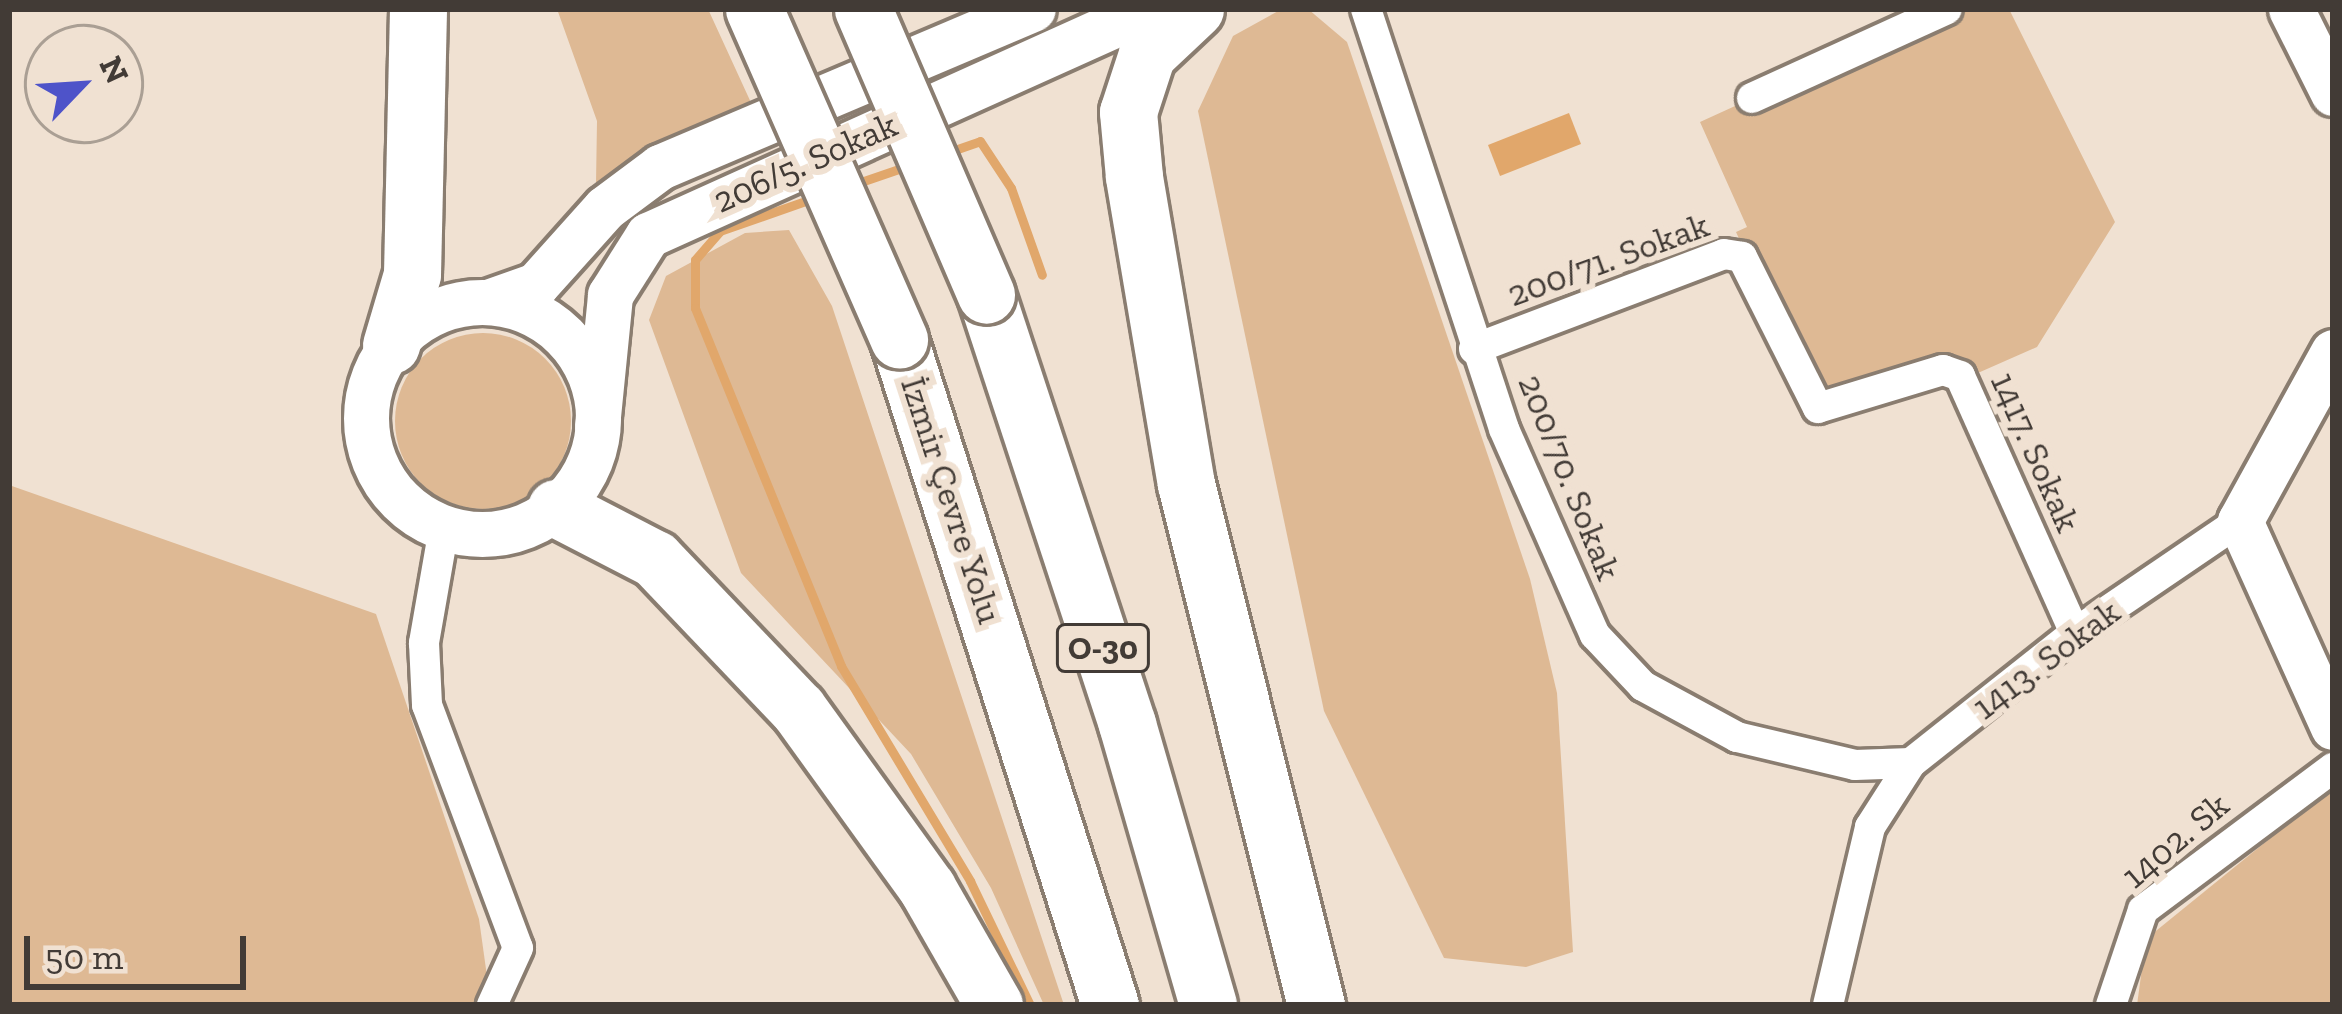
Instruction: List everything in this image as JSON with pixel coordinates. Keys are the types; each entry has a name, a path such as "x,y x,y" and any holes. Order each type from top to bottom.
{"highway":[{"path":"391,345 412,274 418,9"},
{"name":"İzmir Çevre Yolu","path":"754,9 899,340 1110,1005"},
{"name":"O-30","path":"863,9 986,295 1127,724 1208,1005"},
{"path":"1195,9 1147,54 1127,112 1134,177 1186,484 1316,1005"},
{"path":"556,508 655,560 798,709 927,889 994,1005"}],"main road":[{"name":"206/5. Sokak","path":"488,302 536,285 605,208 660,167 1034,9"},
{"name":"206/5. Sokak","path":"597,426 610,295 648,236 1149,9"},
{"path":"2290,9 2333,93"},
{"path":"488,302 532,314 568,341 591,381 597,426 585,471 556,508 503,533 444,528 406,506 370,451 366,406 391,345 424,317 488,302"},
{"name":"1413. Sokak","path":"2240,520 2333,352"},
{"path":"2240,520 2333,727"}],"street":[{"name":"200/70. Sokak","path":"1366,9 1474,349 1549,545 1616,662 1737,737 1855,766 1911,763"},
{"path":"1752,98 1947,9"},
{"name":"200/71. Sokak","path":"1474,349 1730,253 1752,268 1818,408"},
{"name":"1417. Sokak","path":"1818,408 1958,373 2075,633"},
{"name":"1413. Sokak","path":"1828,1005 1870,827 1911,763 2075,633 2240,520"},
{"path":"444,528 424,643 428,705 518,948 492,1005"},
{"name":"1402. Sk","path":"2111,1005 2143,910 2333,768"}],"shaded area":[{"path":"557,9 708,9 753,107 596,183 597,121"},
{"path":"1282,9 1308,9 1347,42 1530,579 1557,693 1573,952 1526,967 1444,958 1324,711 1198,111 1233,36"},
{"path":"1947,9 2009,9 2115,222 2037,347 1962,380 1836,408 1752,267 1736,232 1747,227 1700,122"},
{"path":"1569,113 1581,144 1500,176 1488,145"},
{"path":"789,230 832,306 1064,1005 1044,1005 991,888 911,754 741,573 649,320 666,276 745,233"},
{"path":"483,333 517,340 545,359 564,387 571,421 564,455 545,483 517,502 483,509 449,502 421,483 402,455 395,421 402,387 421,359 449,340"},
{"path":"9,485 376,614 479,919 491,1005 9,1005"},
{"path":"2332,788 2333,1005 2137,1005 2146,939"}],"waterway":[{"path":"943,154 980,141 1011,188 1042,275"},
{"path":"852,185 910,165"},
{"path":"814,198 720,231 695,260 695,308 841,666 970,881 1030,1005"}]}
